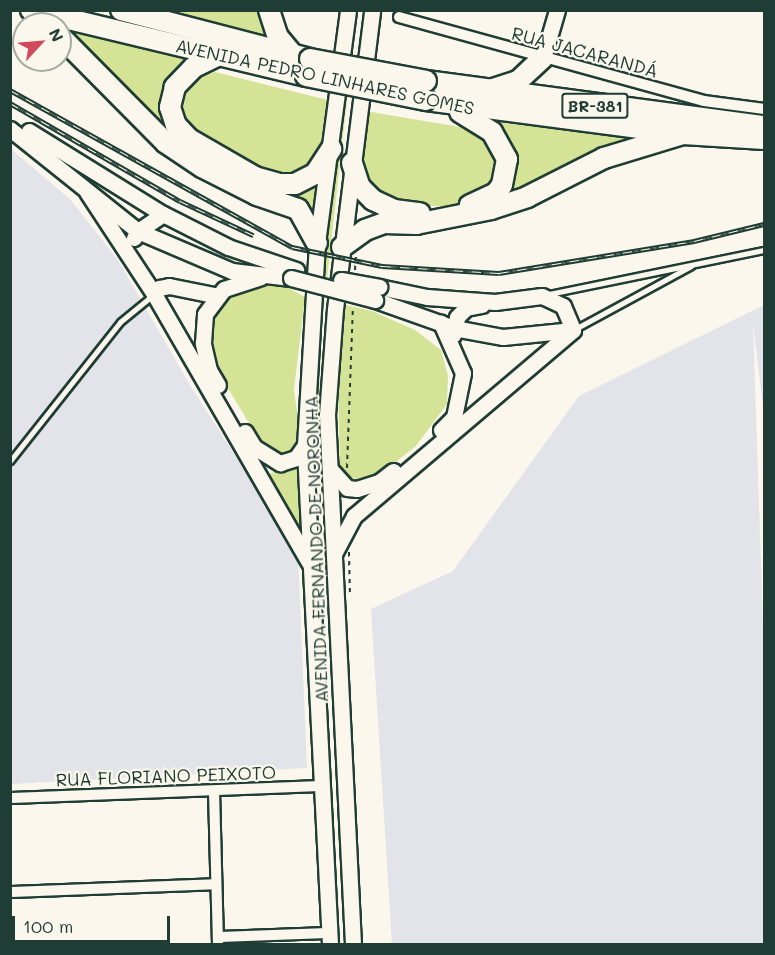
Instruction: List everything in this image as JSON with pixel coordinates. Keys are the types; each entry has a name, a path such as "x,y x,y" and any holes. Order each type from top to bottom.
{"highway":[{"name":"AVENIDA PEDRO LINHARES GOMES","path":"31,10 219,55 303,63"},
{"name":"AVENIDA PEDRO LINHARES GOMES","path":"121,10 303,63 426,91 481,91 765,126"},
{"path":"269,10 278,37 303,63"},
{"path":"72,48 166,143 202,167 257,195 298,209 317,243"},
{"path":"219,55 194,67 175,87 170,108 176,124 189,139 255,177 280,184 295,184 315,174 331,149"},
{"path":"481,91 504,88 533,56"},
{"name":"AVENIDA PEDRO LINHARES GOMES","path":"426,91 450,106 683,134 765,140"},
{"path":"352,163 360,187 373,200 394,210 420,213 487,200 502,184 507,167 502,145 481,122 450,106"},
{"path":"342,247 365,230 384,223 416,224 491,209 527,197 604,158 683,134"}],"main road":[{"name":"AVENIDA FERNANDO DE NORONHA","path":"330,939 305,445 317,243 348,10"},
{"name":"AVENIDA FERNANDO DE NORONHA","path":"353,945 332,470 327,415 342,247 372,10"},
{"path":"533,56 557,10"},
{"path":"10,121 163,214 228,247 294,274 377,293 495,302"},
{"path":"10,129 138,231 232,271 294,274"},
{"path":"87,192 154,294 312,567"},
{"path":"130,256 138,231 163,214"},
{"path":"228,247 232,271 221,293 205,314 203,343 209,370 254,447 280,463 296,458 305,445"},
{"path":"154,294 159,288 169,286 221,293 268,274"},
{"path":"377,293 448,325 503,337 573,330"},
{"path":"448,325 466,308 542,296 563,306 573,330"},
{"path":"332,470 346,488 379,482 454,417 463,373 448,325"},
{"path":"334,554 354,516 573,330"}],"street":[{"name":"RUA JACARANDÁ","path":"399,17 533,56 704,101 765,109"},
{"name":"RUA FLORIANO PEIXOTO","path":"10,798 322,786"},
{"path":"214,791 218,941 330,939"},
{"path":"10,892 216,884"}],"lane":[{"path":"542,296 765,250"},
{"path":"573,330 698,262"},
{"path":"10,461 120,322 154,294"}],"shaded area":[{"path":"11,149 71,200 118,260 190,385 298,554 307,768 11,784"},
{"path":"764,305 764,416 753,323 764,655 764,944 392,944 371,609 453,571 579,396"}],"green space":[{"path":"167,11 268,11 273,38"},
{"path":"352,11 357,11 322,324 316,468 340,944 333,944 310,431 317,319"},
{"path":"72,32 195,58 169,78 161,92 160,117 168,134 217,167 260,187 283,191 307,184 319,176 314,219 299,204 237,180 167,137 90,53 72,39"},
{"path":"215,72 332,101 327,154 293,180 255,173 179,121 180,92 195,79"},
{"path":"365,111 484,131 498,146 502,173 484,196 450,206 399,206 375,190 361,160"},
{"path":"495,122 644,140 500,203 505,189"},
{"path":"269,285 289,288 305,297 294,390 301,440 288,455 273,455 260,441 215,367 209,345 214,318 230,298"},
{"path":"346,305 372,311 415,330 441,350 448,376 447,404 416,446 384,471 364,480 352,478 340,468 338,382"},
{"path":"305,463 306,542 268,474"}],"railway":[{"path":"10,90 292,247 382,266 499,273 694,241 764,224"},
{"path":"10,103 180,201 253,235"}]}
